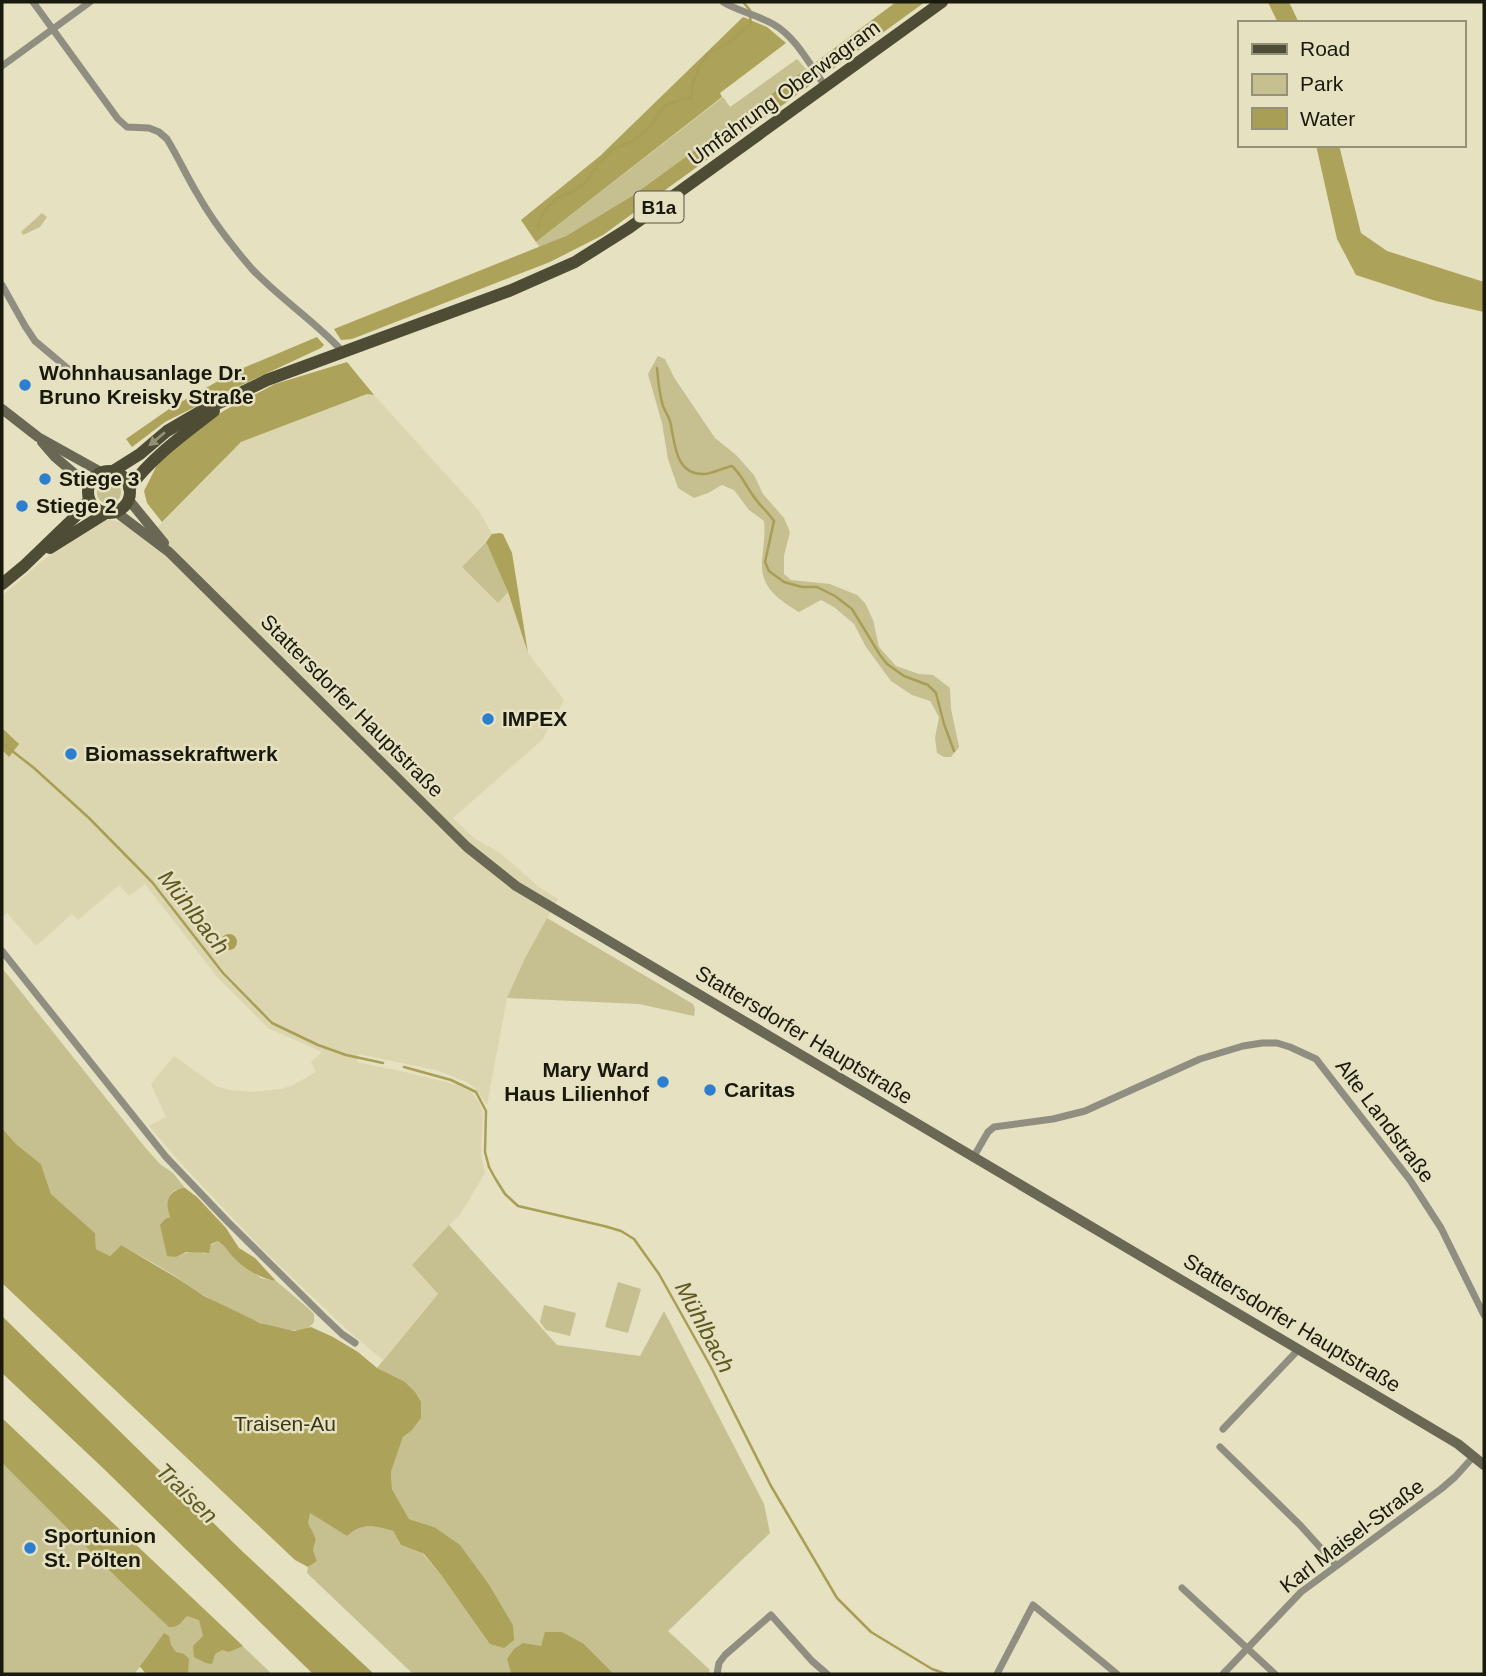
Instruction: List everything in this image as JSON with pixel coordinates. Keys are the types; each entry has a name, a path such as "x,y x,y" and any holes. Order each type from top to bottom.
{"main road":[{"name":"Umfahrung Oberwagram","path":"343,352 509,291 575,262 629,229 942,2"},
{"name":"B1a","path":"89,485 96,475 140,454 167,431 267,380 343,352"},
{"path":"2,409 38,437 107,472 124,477 129,493"},
{"name":"B1a","path":"2,584 66,537 121,509 138,475 204,413"},
{"path":"38,437 55,457 89,485 89,500 96,509 111,512"},
{"name":"Stattersdorfer Hauptstraße","path":"129,493 138,512 157,533 169,552"},
{"name":"B1a","path":"24,566 89,500"},
{"name":"Stattersdorfer Hauptstraße","path":"111,512 169,552 467,847 516,886 1427,1425 1484,1465"}],"street":[{"path":"33,2 118,119 127,127 149,128 167,139 199,197 236,250 254,271 343,352"},
{"path":"2,66 90,2"},
{"path":"723,2 772,23 787,35 825,86"},
{"path":"2,285 35,341 73,373"},
{"path":"2,951 166,1157 314,1307 355,1343"},
{"name":"Alte Landstraße","path":"973,1158 988,1132 994,1127 1054,1119 1085,1111 1200,1059 1243,1046 1277,1043 1316,1059 1410,1180 1441,1228 1484,1315"},
{"path":"1223,1429 1299,1349"},
{"path":"1220,1447 1300,1525 1336,1565"},
{"name":"Karl Maisel-Straße","path":"1223,1674 1301,1592 1441,1489 1474,1456"},
{"path":"1182,1588 1275,1674"},
{"path":"997,1674 1033,1605 1118,1674"},
{"path":"717,1674 719,1663 725,1655 771,1615 827,1674"}],"shaded area":[{"path":"367,394 374,395 479,511 492,534 462,567 497,602 508,592 528,653 564,700 542,740 453,818 474,838 500,853 539,887 558,899 525,958 507,998 487,1105 477,1090 467,1082 436,1070 358,1054 357,1062 457,1085 472,1093 483,1113 481,1154 485,1173 461,1213 412,1265 438,1294 383,1360 260,1247 149,1126 166,1117 151,1084 174,1056 216,1086 251,1092 282,1089 293,1085 316,1072 311,1062 322,1052 268,1028 218,978 145,884 129,896 119,885 78,920 72,914 36,946 7,913 2,917 2,596 43,560 106,519 125,523 146,539 241,442"}],"green space":[{"path":"896,2 925,2 830,71 820,68 816,62"},
{"path":"1268,2 1289,2 1298,21 1277,21"},
{"path":"743,17 767,27 786,43 720,93 722,97 536,242 521,220 600,156"},
{"path":"797,59 806,69 632,196 566,236 540,248 536,242 723,97 730,107"},
{"path":"806,69 812,78 809,86 603,235 550,262 352,339 341,340 334,329 566,236 632,196"},
{"path":"1316,147 1340,147 1361,233 1387,251 1484,282 1484,312 1436,301 1356,275 1337,239"},
{"path":"42,213 47,217 40,227 23,235 21,232"},
{"path":"317,337 324,345 321,348 165,422 132,447 126,439 172,407 236,371"},
{"path":"658,356 665,359 675,379 715,438 736,455 754,475 763,494 784,518 790,532 784,556 784,574 791,580 830,584 857,595 865,603 873,620 879,647 896,666 919,674 933,675 950,688 951,709 959,747 951,757 937,753 935,738 939,717 930,701 912,695 891,681 866,647 854,624 821,600 799,612 779,599 769,588 762,566 764,521 749,510 734,490 722,485 694,498 678,488 668,459 662,423 648,374"},
{"path":"347,362 374,395 367,394 241,442 162,522 147,503 144,491 159,461 186,437 225,410 275,384"},
{"path":"109,480 118,483 121,492 118,501 109,504 100,501 97,492 100,483"},
{"path":"500,533 512,553 528,653 508,592 486,542 492,534"},
{"path":"486,542 508,592 498,603 462,567"},
{"path":"2,728 19,744 9,757 2,750"},
{"path":"547,918 693,1004 694,1016 639,1004 507,998"},
{"path":"2,968 144,1146 185,1188 176,1190 170,1196 170,1217 165,1219 176,1257 190,1252 205,1254 211,1245 218,1241 235,1259 261,1278 276,1281 308,1308 314,1314 314,1322 305,1329 293,1330 261,1323 215,1302 121,1245 110,1256 96,1249 95,1233 51,1194 41,1164 16,1144 2,1128"},
{"name":"Traisen-Au","path":"2,1128 16,1144 41,1164 51,1194 95,1233 96,1249 110,1256 121,1245 204,1296 260,1323 294,1331 311,1327 358,1352 377,1368 405,1382 415,1392 421,1402 421,1418 403,1437 391,1472 392,1489 409,1519 434,1527 460,1545 490,1586 513,1625 514,1640 504,1648 490,1644 424,1554 401,1545 393,1531 364,1527 347,1536 310,1513 308,1523 316,1539 313,1550 317,1561 308,1567 295,1560 2,1283"},
{"path":"182,1188 197,1197 226,1228 239,1248 255,1258 276,1281 248,1270 218,1241 211,1244 209,1253 186,1252 176,1257 167,1256 160,1225 170,1217 170,1195"},
{"path":"449,1225 557,1345 640,1356 664,1311 764,1504 770,1533 668,1631 709,1669 710,1674 614,1674 584,1644 541,1646 507,1659 511,1674 413,1674 307,1573 308,1567 317,1561 313,1550 316,1539 307,1523 309,1512 347,1536 364,1527 393,1531 401,1545 423,1554 442,1576 513,1640 513,1625 490,1586 434,1527 409,1519 392,1489 391,1472 403,1437 411,1431 405,1383 377,1368 438,1294 412,1265"},
{"path":"618,1282 641,1289 628,1333 605,1327"},
{"path":"544,1305 576,1313 570,1336 546,1330 540,1322"},
{"path":"2,1418 243,1646 215,1654 212,1664 194,1657 193,1646 203,1636 199,1620 187,1616 177,1626 169,1627 2,1463"},
{"name":"Sportunion St. Pölten","path":"2,1463 169,1626 192,1598 272,1674 146,1674 140,1667 134,1674 2,1674"},
{"path":"545,1632 562,1632 584,1644 614,1674 511,1674 507,1659 514,1649 523,1643 541,1646"},
{"path":"164,1633 169,1636 176,1652 189,1659 188,1674 146,1674 140,1666"}],"water":[{"path":"226,934 232,934 237,942 235,948 226,950 221,945 221,939"},
{"name":"Traisen","path":"2,1316 243,1552 374,1674 313,1674 2,1373"}],"waterway":[{"path":"743,2 750,10"},
{"path":"538,228 543,212 558,197 576,190 588,180 597,165 613,149 633,141 651,126 664,106 692,98 692,85 701,63 709,53 730,42 751,24 750,17"},
{"path":"657,368 663,406 682,463 695,473 705,474 732,466 735,469 754,498 774,521 765,562 769,571 784,582 802,587 817,587 852,609 887,664 904,676 928,685 936,693 954,751"},
{"name":"Mühlbach","path":"2,743 89,818 152,882 223,973 272,1023 318,1045 346,1055 383,1063"},
{"name":"Mühlbach","path":"404,1067 451,1080 476,1092 486,1111 485,1152 489,1167 505,1194 518,1206 604,1226 621,1231 634,1239 659,1274 711,1367 771,1486 837,1598 871,1632 932,1669 946,1674"}],"place":[{"name":"Wohnhausanlage Dr. Bruno Kreisky Straße","path":"25,385"},
{"name":"Stiege 3","path":"45,479"},
{"name":"Stiege 2","path":"22,506"},
{"name":"IMPEX","path":"488,719"},
{"name":"Biomassekraftwerk","path":"71,754"},
{"name":"Mary Ward Haus Lilienhof","path":"663,1082"},
{"name":"Caritas","path":"710,1090"},
{"name":"Sportunion St. Pölten","path":"30,1548"}]}
